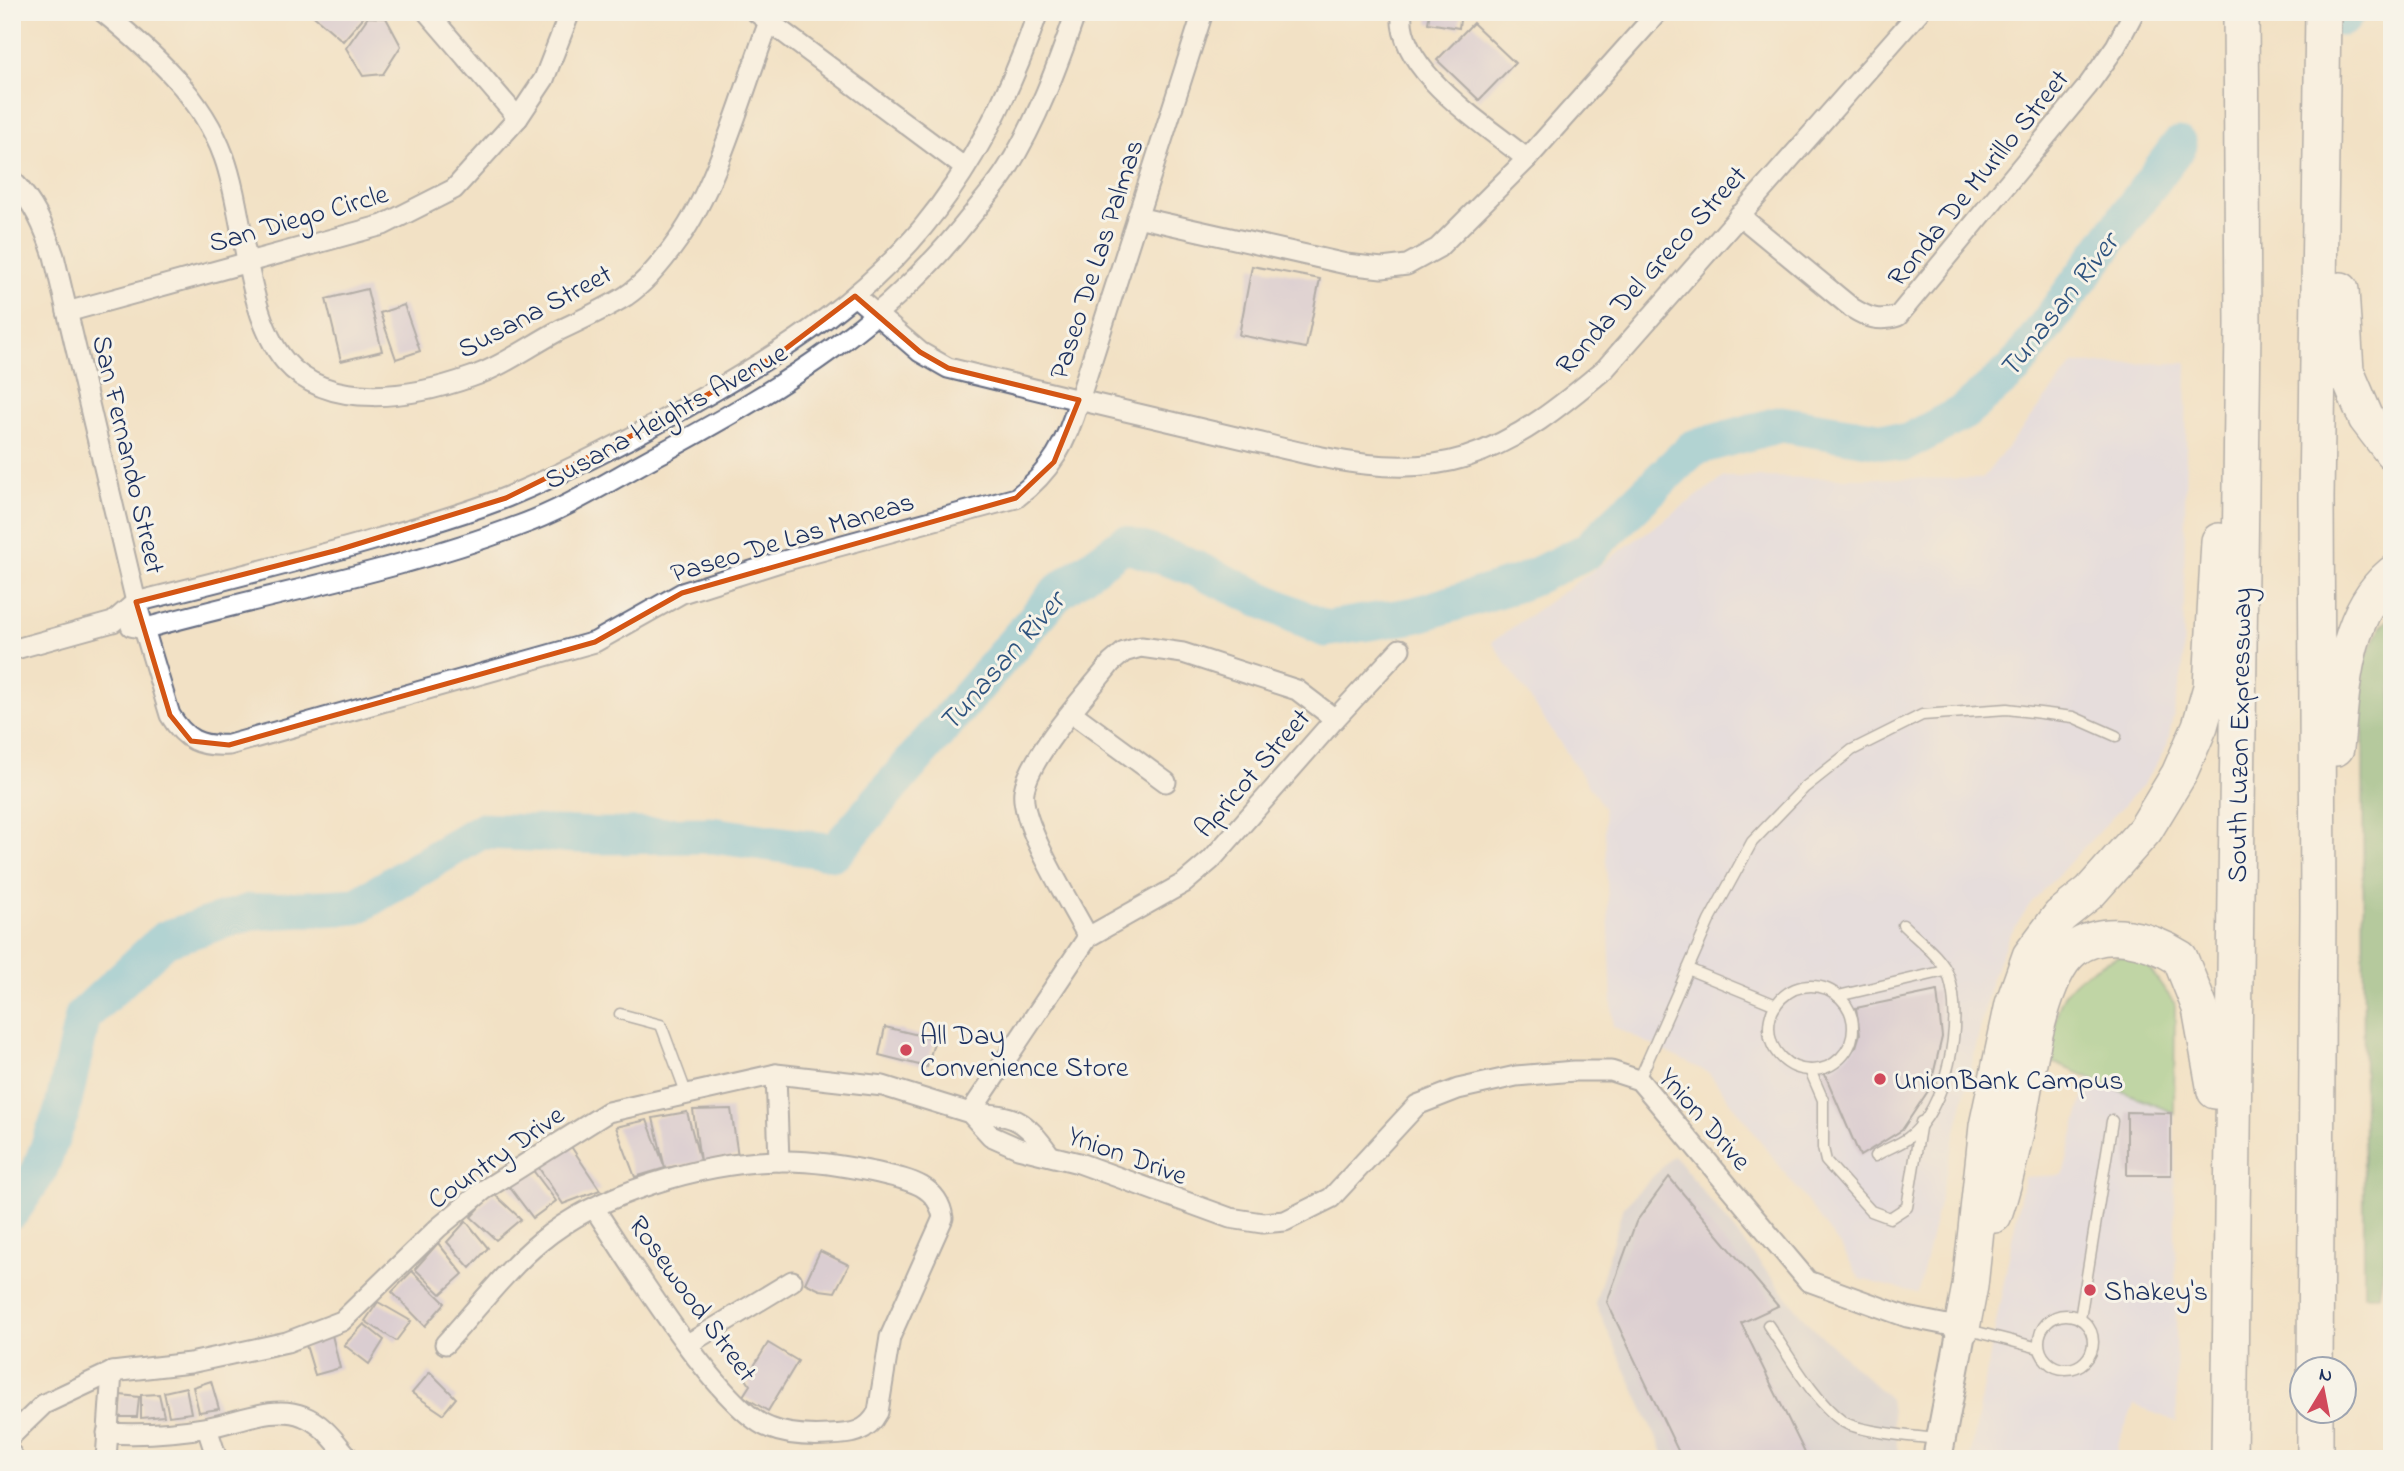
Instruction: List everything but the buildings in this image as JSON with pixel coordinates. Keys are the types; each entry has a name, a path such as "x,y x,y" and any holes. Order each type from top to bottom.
{"highway":[{"path":"2323,12 2346,372 2366,418 2392,453"},
{"name":"South Luzon Expressway","path":"2229,1459 2244,326 2241,29"},
{"path":"2315,1356 2318,908 2316,498 2325,69"},
{"path":"1962,1328 1970,1286 1987,1126 2007,1028 2030,956 2060,916 2090,891 2145,830 2179,774 2200,726 2210,687 2223,476 2244,326"},
{"path":"2318,908 2350,648 2362,613 2376,587 2392,574"},
{"path":"1970,1286 2001,1191 2034,1042 2050,986 2074,950 2101,938 2122,937 2155,945 2180,958 2188,974 2208,1037 2231,1227"},
{"path":"2315,1426 2315,1459"}],"street":[{"name":"Susana Street","path":"103,12 176,79 206,116 225,159 247,262 267,332 285,360 308,380 359,396 411,393 473,377 628,295 656,268 680,238 702,200 762,17"},
{"path":"427,12 518,118"},
{"name":"San Diego Circle","path":"67,312 383,225 420,209 454,189 518,118 544,79 570,12"},
{"name":"Susana Heights Avenue","path":"12,650 113,622 135,602 338,550 506,498 665,419 780,353 855,296 923,227 965,168 1013,77 1038,12"},
{"name":"Susana Heights Avenue","path":"113,622 142,629 442,551 521,526 664,451 794,378 837,349 877,315 950,242 1007,169 1048,87 1076,12"},
{"name":"Paseo De Las Palmas","path":"855,296 920,352 948,368 1079,400 1203,12"},
{"path":"1402,12 1403,38 1415,62 1430,80 1527,159"},
{"path":"1137,217 1346,264 1382,268 1407,265 1438,248 1527,159 1658,12"},
{"name":"Ronda Del Greco Street","path":"1079,400 1347,463 1415,468 1466,457 1509,439 1555,411 1605,369 1919,12"},
{"name":"Ronda De Murillo Street","path":"1739,215 1852,308 1883,321 1898,316 2087,87 2116,46 2134,12"},
{"path":"762,17 965,168"},
{"name":"San Fernando Street","path":"12,180 29,197 43,222 142,629 170,715 179,730 191,741"},
{"name":"Paseo De Las Maneas","path":"191,741 209,746 229,745 595,642 682,593 780,562 1016,498 1038,482 1054,463 1068,438 1079,400"},
{"name":"Apricot Street","path":"970,1113 1088,937 1184,883 1211,860 1335,719 1297,690 1160,647 1141,647 1124,652 1111,663 1030,774 1024,792 1024,806 1029,822 1088,937"},
{"path":"1335,719 1400,649"},
{"path":"1072,713 1166,782"},
{"name":"Ynion Drive","path":"1004,1143 1050,1155 1230,1218 1262,1223 1285,1221 1331,1198 1417,1105 1458,1089 1516,1076 1611,1071 1639,1080 1808,1280 1907,1317 1962,1328"},
{"path":"445,1344 540,1242 594,1208 662,1181 722,1166 779,1161 776,1074"},
{"name":"Country Drive","path":"12,1435 44,1404 112,1372 190,1363 287,1342 342,1321 438,1228 484,1190 608,1112 776,1074 883,1086 970,1113 991,1136 1004,1143"},
{"path":"970,1113 1016,1119 1030,1128 1050,1155"},
{"name":"Rosewood Street","path":"594,1208 688,1344 736,1404 769,1428 814,1436 853,1434 864,1429 878,1412 890,1337 941,1228 942,1208 929,1189 899,1178 848,1167 779,1161"},
{"path":"688,1344 792,1281"},
{"path":"1939,1449 1962,1328"},
{"path":"107,1459 112,1372"},
{"path":"107,1433 146,1435 207,1427 280,1411 301,1415 320,1424 350,1459"},
{"path":"207,1427 217,1459"}],"lane":[{"path":"1639,1080 1709,921 1752,842 1804,788 1852,750 1922,715 2007,709 2073,717 2116,736"},
{"path":"1875,1156 1908,1139 1921,1122 1947,1076 1954,1042 1954,1009 1945,971 1935,955 1903,925"},
{"path":"1688,969 1776,1005"},
{"path":"1838,996 1945,971"},
{"path":"1805,986 1822,988 1838,996 1852,1015 1852,1039 1845,1053 1833,1064 1810,1070 1789,1064 1774,1047 1769,1026 1776,1005 1788,992 1805,986"},
{"path":"620,1014 661,1025 687,1095"},
{"path":"1810,1070 1823,1100 1823,1148 1826,1161 1871,1211 1879,1216 1890,1218 1908,1208 1921,1122"},
{"path":"2080,1319 2112,1121"},
{"path":"2072,1315 2080,1319 2087,1325 2094,1341 2089,1358 2074,1368 2056,1368 2039,1348 2041,1330 2054,1317 2072,1315"},
{"path":"1768,1325 1817,1395 1843,1423 1898,1435 1939,1449"},
{"path":"1962,1328 2039,1348"}],"highlighted area":[{"path":"855,296 920,352 948,368 1079,400 1054,462 1016,498 682,593 595,642 229,745 191,741 170,715 136,602 338,550 506,498 665,419 780,353"}],"shaded area":[{"path":"2187,363 2183,668 2167,746 2143,785 2031,903 2008,938 1992,978 1918,1293 1860,1279 1842,1248 1709,1073 1613,1026 1604,808 1492,642 1724,477 1982,479 2073,364"},
{"path":"2088,1078 2174,1113 2177,1422 2134,1405 2118,1444 2116,1459 1970,1459 2024,1177 2063,1175"},
{"path":"1674,1155 1807,1322 1890,1399 1899,1459 1666,1459 1595,1303 1623,1207"}],"green space":[{"path":"2392,616 2392,1212 2379,1295 2364,1295 2363,664 2381,626"},
{"path":"2119,956 2144,961 2175,1004 2174,1113 2047,1060 2055,1021 2064,995 2083,975"}],"waterway":[{"name":"Tunasan River","path":"2343,18 2347,12"},
{"name":"Tunasan River","path":"12,1211 39,1171 62,1111 83,1016 165,939 250,912 357,906 481,831 601,836 711,835 835,852 1058,592 1124,544 1185,564 1325,629 1415,615 1523,582 1587,551 1693,448 1781,424 1904,444 1964,412 2014,369 2179,145"}],"place":[{"name":"All Day Convenience Store","path":"906,1050"},
{"name":"UnionBank Campus","path":"1880,1079"},
{"name":"Shakey's","path":"2090,1290"}]}
